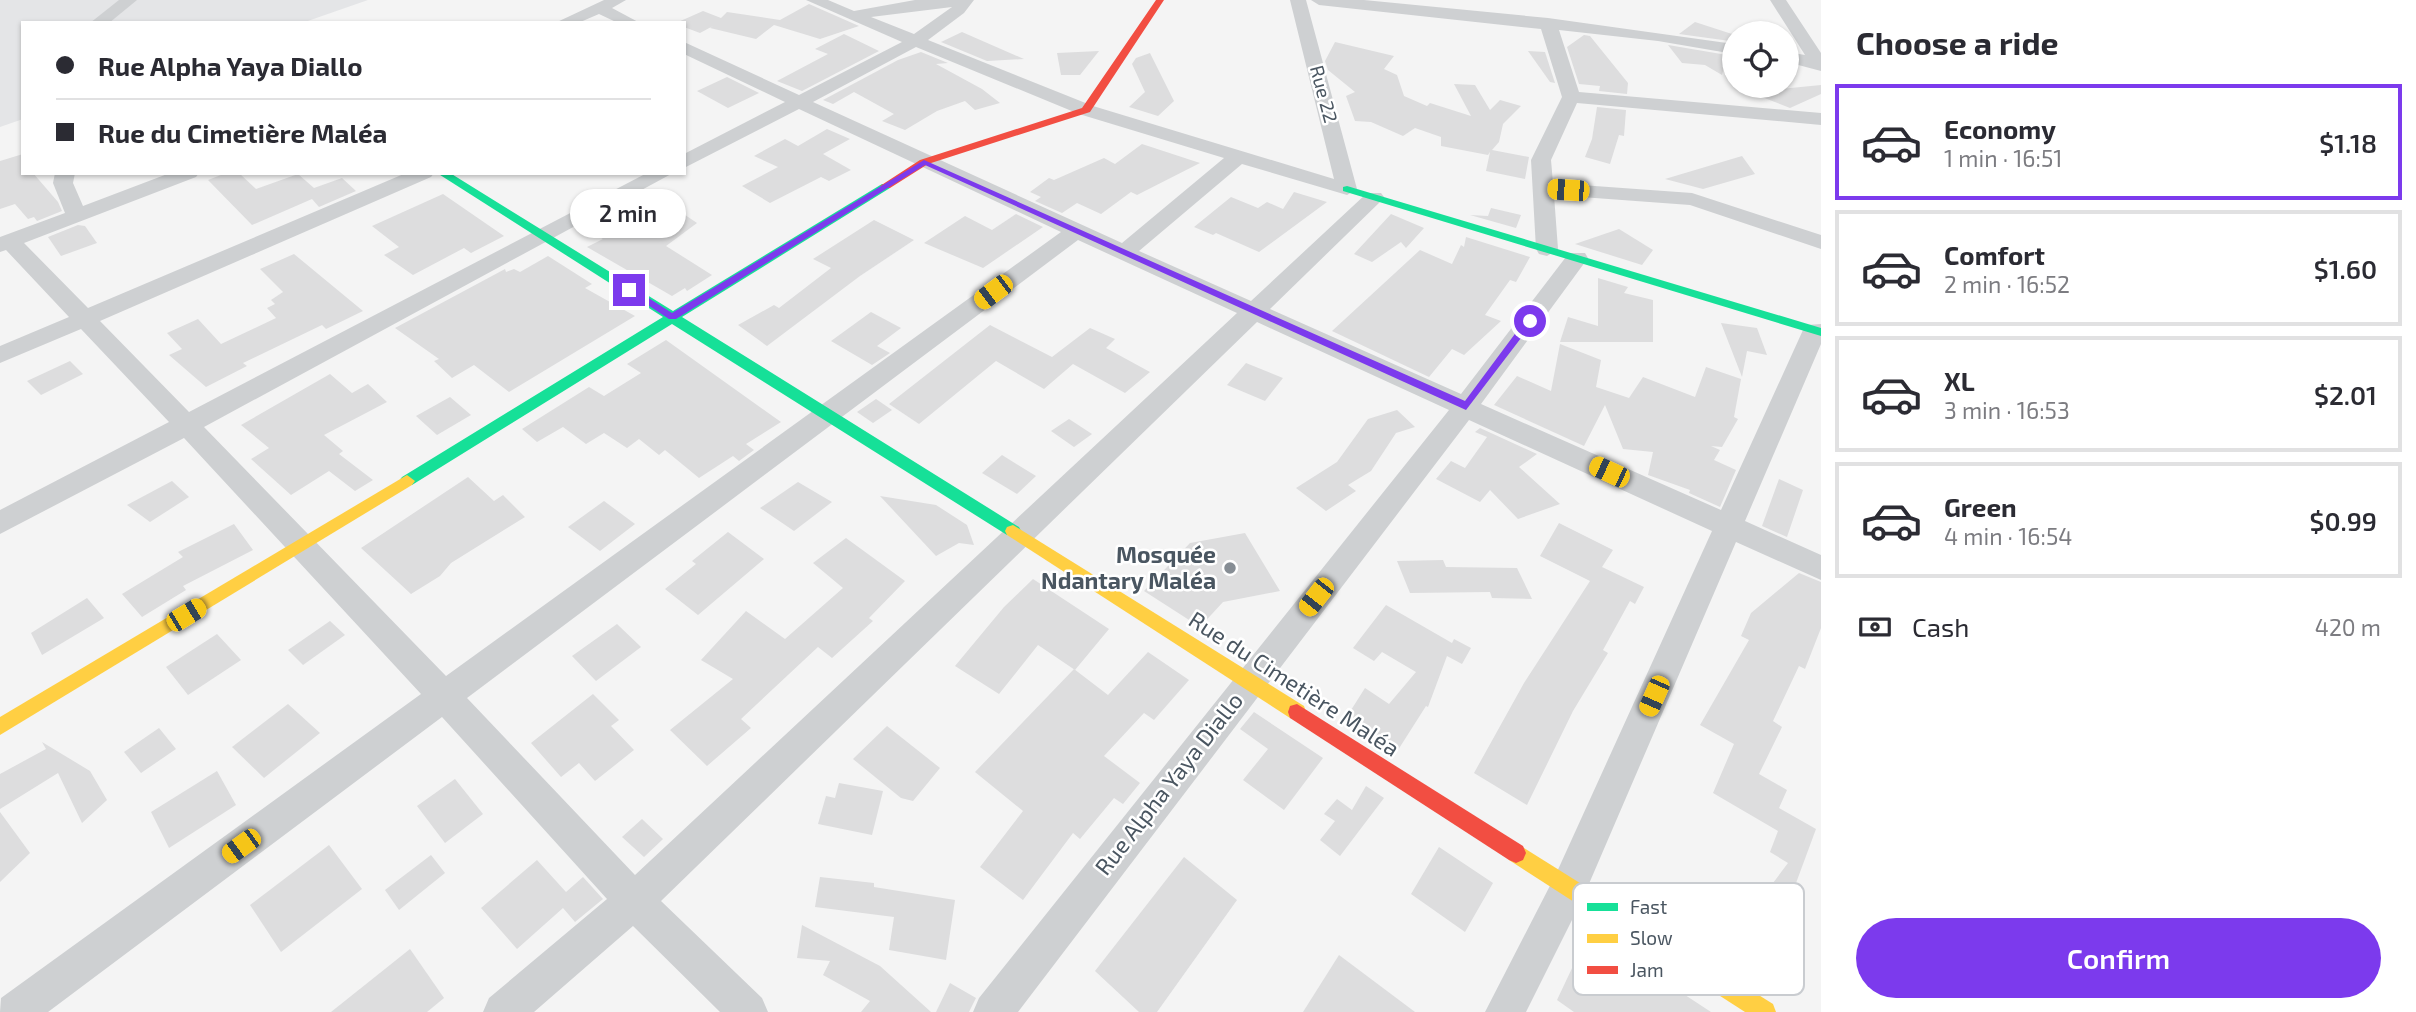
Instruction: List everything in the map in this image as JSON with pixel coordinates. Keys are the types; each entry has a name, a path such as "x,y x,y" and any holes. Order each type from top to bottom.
{"street":[{"path":"101,21 130,0"},
{"path":"568,21 618,0"},
{"path":"814,0 1086,110 1818,331 1569,887 1505,1012"},
{"path":"851,16 920,4 965,0"},
{"path":"686,161 914,42 958,10 965,0"},
{"path":"0,727 303,545 924,162 1086,110 1160,0"},
{"name":"Rue 22","path":"1298,0 1360,193"},
{"path":"1319,0 1548,23 1658,36 1722,47"},
{"path":"1778,0 1820,65"},
{"path":"599,8 628,21"},
{"path":"1547,249 1541,160 1571,97 1548,23"},
{"path":"689,53 1728,528 1821,568"},
{"path":"1799,60 1820,65"},
{"path":"1571,97 1821,119"},
{"path":"1124,252 1239,156"},
{"path":"65,175 63,183 77,216"},
{"path":"184,175 5,244 86,320 303,545 634,901 748,1012"},
{"path":"0,355 419,175"},
{"name":"Rue du Cimetière Maléa","path":"445,175 1019,535 1573,890"},
{"path":"0,523 659,175"},
{"path":"1543,188 1692,199 1821,242"},
{"path":"503,1012 634,901 1019,535 1254,310 1360,193"},
{"path":"15,1012 1077,231"},
{"name":"Rue Alpha Yaya Diallo","path":"993,1012 1466,406 1577,258"},
{"name":"Rue du Cimetière Maléa","path":"1738,995 1765,1012"}],"shaded area":[{"path":"0,0 368,0 308,21 21,21 21,120 0,127"}],"building":[{"path":"809,4 859,26 820,39 774,25 756,39 710,28 713,26 700,33 686,28 686,21 680,21 703,11 721,18 727,12 780,20"},
{"path":"1695,22 1722,31 1722,40 1679,34"},
{"path":"962,32 1024,59 987,61 941,42"},
{"path":"844,34 879,51 802,91 777,81 828,54 815,49"},
{"path":"1584,35 1590,36 1628,83 1627,94 1599,91 1600,86 1579,84 1567,47"},
{"path":"1335,42 1394,56 1384,69 1397,75 1404,96 1427,106 1430,103 1471,116 1454,84 1475,85 1490,110 1500,100 1521,106 1503,124 1499,142 1492,150 1529,157 1525,179 1486,171 1490,152 1488,155 1441,146 1441,137 1415,128 1403,136 1371,122 1355,121 1346,96 1355,92 1328,70 1325,61"},
{"path":"1668,45 1722,54 1722,75 1705,65 1682,63"},
{"path":"1099,51 1080,75 1061,75 1057,53"},
{"path":"1528,51 1545,52 1555,83 1550,82"},
{"path":"921,52 948,63 936,64 982,89 1000,103 975,110 965,101 937,111 905,130 882,121 894,114 854,92 833,104 823,100 898,60"},
{"path":"1150,53 1174,101 1158,116 1129,107 1145,92 1132,64 1136,58"},
{"path":"727,77 759,93 728,108 697,91"},
{"path":"1821,85 1821,94 1790,108 1764,98 1799,98 1799,87"},
{"path":"1597,107 1626,110 1624,136 1619,135 1610,164 1585,157 1592,139"},
{"path":"827,129 850,139 823,154 851,170 829,181 821,177 770,203 742,186 778,167 754,156 785,139 798,146"},
{"path":"1142,144 1200,163 1137,195 1131,192 1101,214 1077,203 1062,213 1035,201 1041,197 1030,192 1049,178 1054,180 1104,158 1115,164"},
{"path":"21,155 21,175 35,175 58,202 62,211 37,221 34,217 28,219 15,204 0,209 0,161"},
{"path":"1742,156 1755,174 1703,189 1665,179"},
{"path":"221,175 241,175 256,189 295,175 299,175 314,188 342,178 356,191 319,207 312,199 252,225 208,180"},
{"path":"1294,192 1327,202 1259,252 1216,233 1213,235 1194,227 1231,197 1258,208 1267,202 1283,209"},
{"path":"443,194 504,236 471,253 464,248 413,275 384,255 399,247 372,226"},
{"path":"660,198 697,223 666,246 712,275 687,291 685,288 672,296 587,247 603,239 592,233"},
{"path":"1491,208 1521,215 1516,228 1470,215 1488,216"},
{"path":"1016,214 1043,227 983,268 924,243 965,216 992,230"},
{"path":"1391,214 1424,228 1406,248 1401,242 1372,262 1354,254"},
{"path":"874,220 914,240 860,276 767,346 738,325 774,305 779,308 831,268 813,259"},
{"path":"78,225 85,226 97,243 61,256 48,237"},
{"path":"1619,229 1653,250 1642,265 1575,244"},
{"path":"1466,237 1530,257 1516,282 1510,280 1485,315 1501,321 1464,355 1452,349 1429,377 1332,331 1420,250 1452,264 1461,245 1464,247"},
{"path":"294,254 363,311 326,329 322,325 243,363 247,366 206,387 169,355 182,349 167,333 198,319 221,344 276,318 267,308 275,304 271,300 283,292 260,269"},
{"path":"548,256 592,284 585,288 635,316 509,392 474,365 452,378 434,361 439,359 395,328 505,269 506,272 514,269 520,272"},
{"path":"1598,278 1628,287 1624,293 1653,300 1653,342 1560,342 1568,317 1598,326"},
{"path":"871,312 901,328 877,346 890,353 872,365 831,341"},
{"path":"1721,323 1757,328 1767,355 1747,351 1742,377"},
{"path":"990,325 1052,357 1090,328 1115,339 1106,348 1150,372 1125,393 1073,364 1044,389 996,361 919,424 889,404"},
{"path":"666,340 781,422 746,444 754,450 739,461 733,456 699,478 665,450 659,455 639,439 627,448 604,433 586,444 563,427 537,442 522,429 589,387 604,396 641,373 627,364"},
{"path":"1560,344 1601,360 1596,387 1629,398 1643,377 1695,397 1706,367 1741,379 1734,417 1738,419 1722,447 1711,446 1720,450 1714,460 1736,470 1720,507 1689,493 1690,490 1648,475 1653,452 1623,449 1605,405 1584,446 1494,405 1517,376 1551,391"},
{"path":"70,361 83,374 41,395 27,381"},
{"path":"1246,363 1283,378 1265,401 1227,385"},
{"path":"330,374 352,393 368,384 387,402 324,435 343,451 339,454 373,480 355,491 329,471 291,495 251,459 269,448 241,425"},
{"path":"450,397 471,415 437,435 416,416"},
{"path":"876,399 892,410 873,423 857,412"},
{"path":"1397,410 1415,427 1396,433 1371,471 1348,485 1356,491 1326,511 1296,488 1337,462 1368,419"},
{"path":"1069,419 1092,434 1074,447 1051,431"},
{"path":"1480,428 1537,454 1519,467 1560,504 1518,519 1490,490 1480,502 1436,479 1451,461 1465,468 1487,437 1475,432"},
{"path":"1002,455 1036,476 1017,494 982,473"},
{"path":"468,477 494,501 503,495 525,517 451,563 440,576 411,594 361,548"},
{"path":"1779,479 1803,490 1787,537 1762,526"},
{"path":"172,481 189,497 150,522 127,505"},
{"path":"798,482 832,502 794,531 760,508"},
{"path":"880,496 936,505 967,525 974,545 959,543 936,556"},
{"path":"604,501 635,524 600,551 568,527"},
{"path":"1559,523 1613,550 1602,567 1644,587 1635,604 1630,601 1603,650 1608,653 1573,711 1527,805 1474,773 1524,683 1590,581 1540,556"},
{"path":"234,524 253,550 183,586 186,590 142,617 122,594 183,557 178,552"},
{"path":"728,532 764,559 698,615 665,589 696,564 692,561"},
{"name":"Mosquée Ndantary Maléa","path":"1245,533 1280,591 1223,602 1200,627 1144,591 1190,543"},
{"path":"846,538 905,581 869,618 873,621 832,658 818,647 741,719 751,728 707,766 670,730 733,679 701,660 746,611 785,639 843,588 813,563"},
{"path":"1443,560 1446,567 1517,568 1532,599 1492,598 1490,592 1410,593 1397,561"},
{"path":"1799,573 1821,582 1821,628 1805,669 1799,666 1773,721 1782,727 1759,774 1787,790 1779,808 1816,829 1796,883 1773,883 1788,863 1770,852 1778,831 1713,793 1734,744 1700,725 1749,640 1741,636 1751,613"},
{"path":"1033,579 1109,629 1075,670 1038,645 999,694 955,666 1004,607"},
{"path":"87,598 104,618 42,655 31,633"},
{"path":"1386,605 1452,643 1454,639 1471,648 1462,664 1447,656 1428,707 1426,706 1398,750 1346,718 1365,688 1389,704 1416,672 1382,652 1374,661 1353,648"},
{"path":"330,621 345,635 303,665 288,650"},
{"path":"617,624 641,647 596,681 572,656"},
{"path":"217,634 241,660 188,695 166,667"},
{"path":"1148,652 1189,680 1154,720 1144,713 1104,756 1140,783 1123,804 1114,798 1080,839 1073,833 1023,900 980,867 1023,811 975,772 1074,669 1108,695"},
{"path":"593,694 619,720 611,726 634,750 595,781 579,763 561,777 531,743"},
{"path":"288,704 320,733 264,778 232,747"},
{"path":"1254,712 1323,758 1284,810 1243,780 1268,749 1240,729"},
{"path":"887,726 940,768 913,801 901,798 853,759"},
{"path":"159,728 176,749 141,773 124,752"},
{"path":"42,742 90,771 107,800 82,823 58,773 0,809 0,774 46,749"},
{"path":"217,771 236,805 169,848 151,812"},
{"path":"455,779 483,814 445,843 417,806"},
{"path":"839,783 883,791 872,835 818,824 826,796 835,798"},
{"path":"1366,786 1384,798 1340,856 1320,840 1335,821 1324,814 1337,799 1352,810"},
{"path":"0,812 30,853 0,882"},
{"path":"642,819 663,839 644,857 622,837"},
{"path":"329,845 362,889 281,952 250,905"},
{"path":"1439,847 1493,883 1465,932 1411,894"},
{"path":"431,855 445,873 399,910 385,890"},
{"path":"1184,857 1237,900 1157,1012 1139,1012 1095,971"},
{"path":"537,860 566,892 583,877 603,899 575,922 563,908 517,949 481,908"},
{"path":"820,877 874,883 874,887 955,900 946,960 889,950 894,917 815,907"},
{"path":"802,925 880,966 931,1012 861,1012 870,1001 823,975 830,961 797,958"},
{"path":"410,949 444,998 427,1012 331,1012"},
{"path":"1339,955 1415,1012 1303,1012"},
{"path":"1573,966 1573,995 1685,995 1711,1012 1574,1012 1557,1000"},
{"path":"950,983 976,998 969,1012 936,1012"}],"traffic: fast":[{"path":"445,175 1013,531"},
{"path":"407,481 886,186"},
{"path":"1347,189 1821,332"}],"traffic: slow":[{"path":"0,727 407,481"},
{"path":"1013,531 1297,712"},
{"path":"1516,853 1573,889"},
{"path":"1738,995 1765,1012"}],"traffic: jam":[{"path":"886,186 924,162 1086,110 1160,0"},
{"path":"1297,712 1516,853"}],"place":[{"name":"Mosquée Ndantary Maléa","path":"1230,568"}],"route":[{"path":"629,290 672,317 924,162 1466,406 1530,321"}]}
